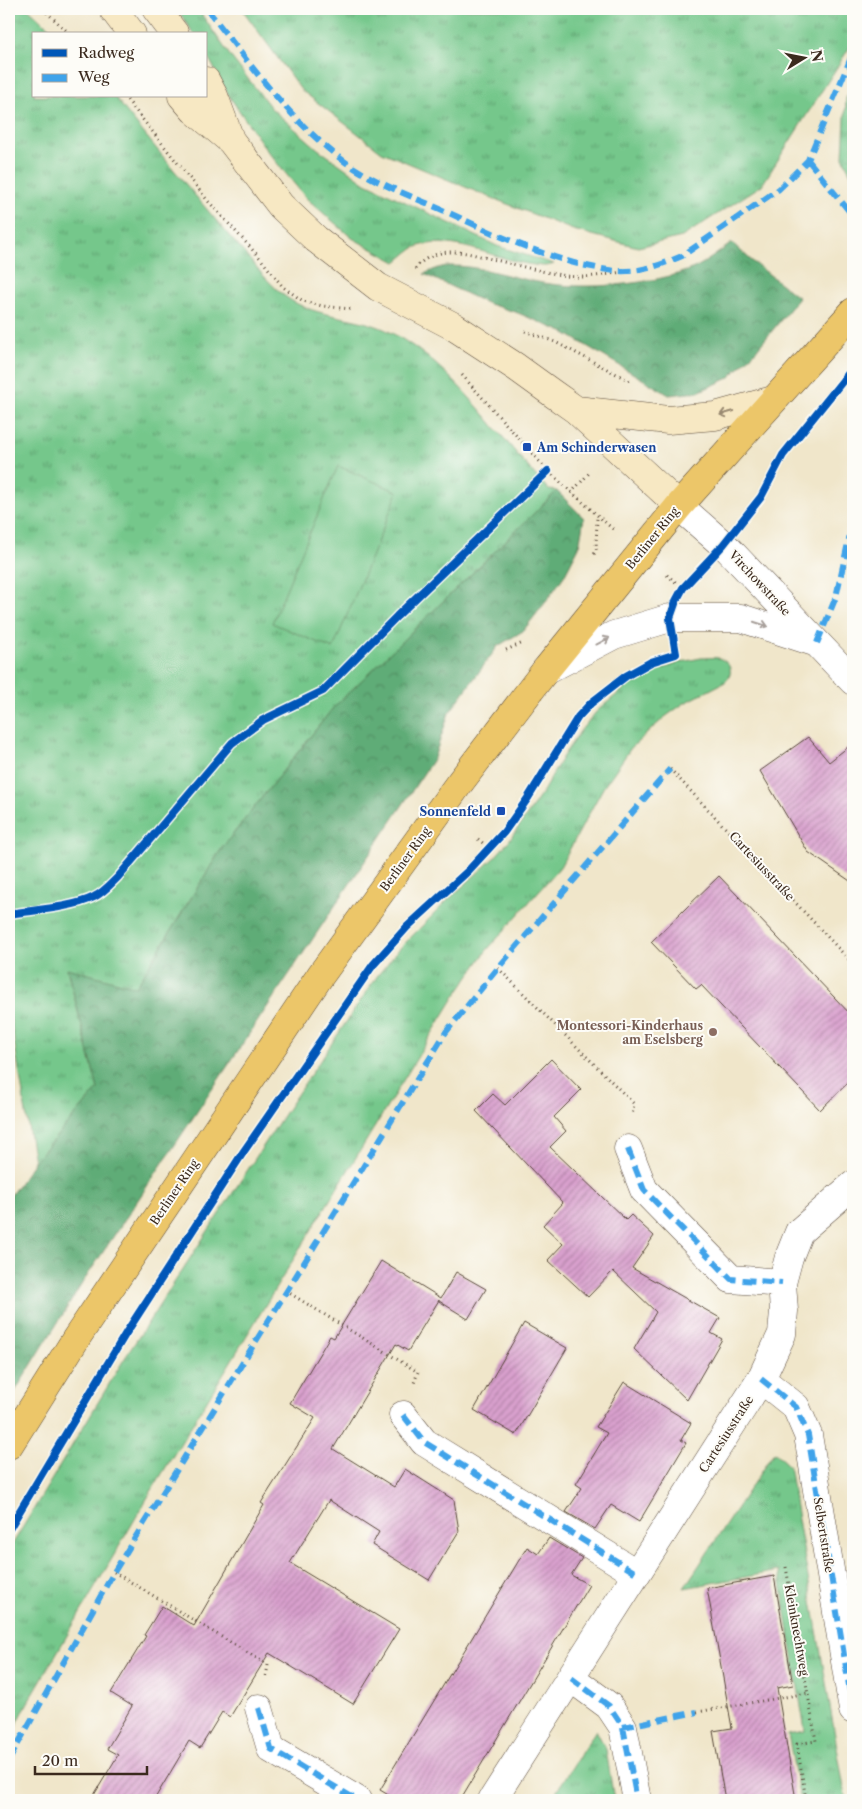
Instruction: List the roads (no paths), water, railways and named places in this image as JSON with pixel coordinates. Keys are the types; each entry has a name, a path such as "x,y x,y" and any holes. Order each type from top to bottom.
{"main road":[{"name":"Berliner Ring","path":"9,1445 77,1337 320,976 458,785 544,671 679,506 853,312"}],"street":[{"path":"112,9 130,32"},
{"path":"156,9 173,32"},
{"path":"208,85 231,141"},
{"path":"184,98 194,110 231,141 281,206 323,245 378,287 452,326 516,367 576,410 679,506"},
{"path":"576,410 668,420 715,416 774,400"},
{"name":"Virchowstraße","path":"679,506 728,548 853,681"},
{"name":"Virchowstraße","path":"544,671 614,635 670,618 741,618 817,643"},
{"path":"628,1149 644,1190 731,1279 782,1283"},
{"name":"Cartesiusstraße","path":"492,1800 761,1379 782,1334 784,1311 782,1283 789,1257 799,1232 853,1185"},
{"name":"Selbertstraße","path":"761,1379 796,1406 808,1435 853,1710"},
{"path":"403,1415 424,1442 636,1573"},
{"path":"571,1678 609,1706 623,1727 637,1800"},
{"path":"258,1708 271,1749 357,1800"}],"place":[{"name":"Am Schinderwasen","path":"527,447"},
{"name":"Sonnenfeld","path":"501,811"},
{"name":"Montessori-Kinderhaus am Eselsberg","path":"713,1032"}]}
